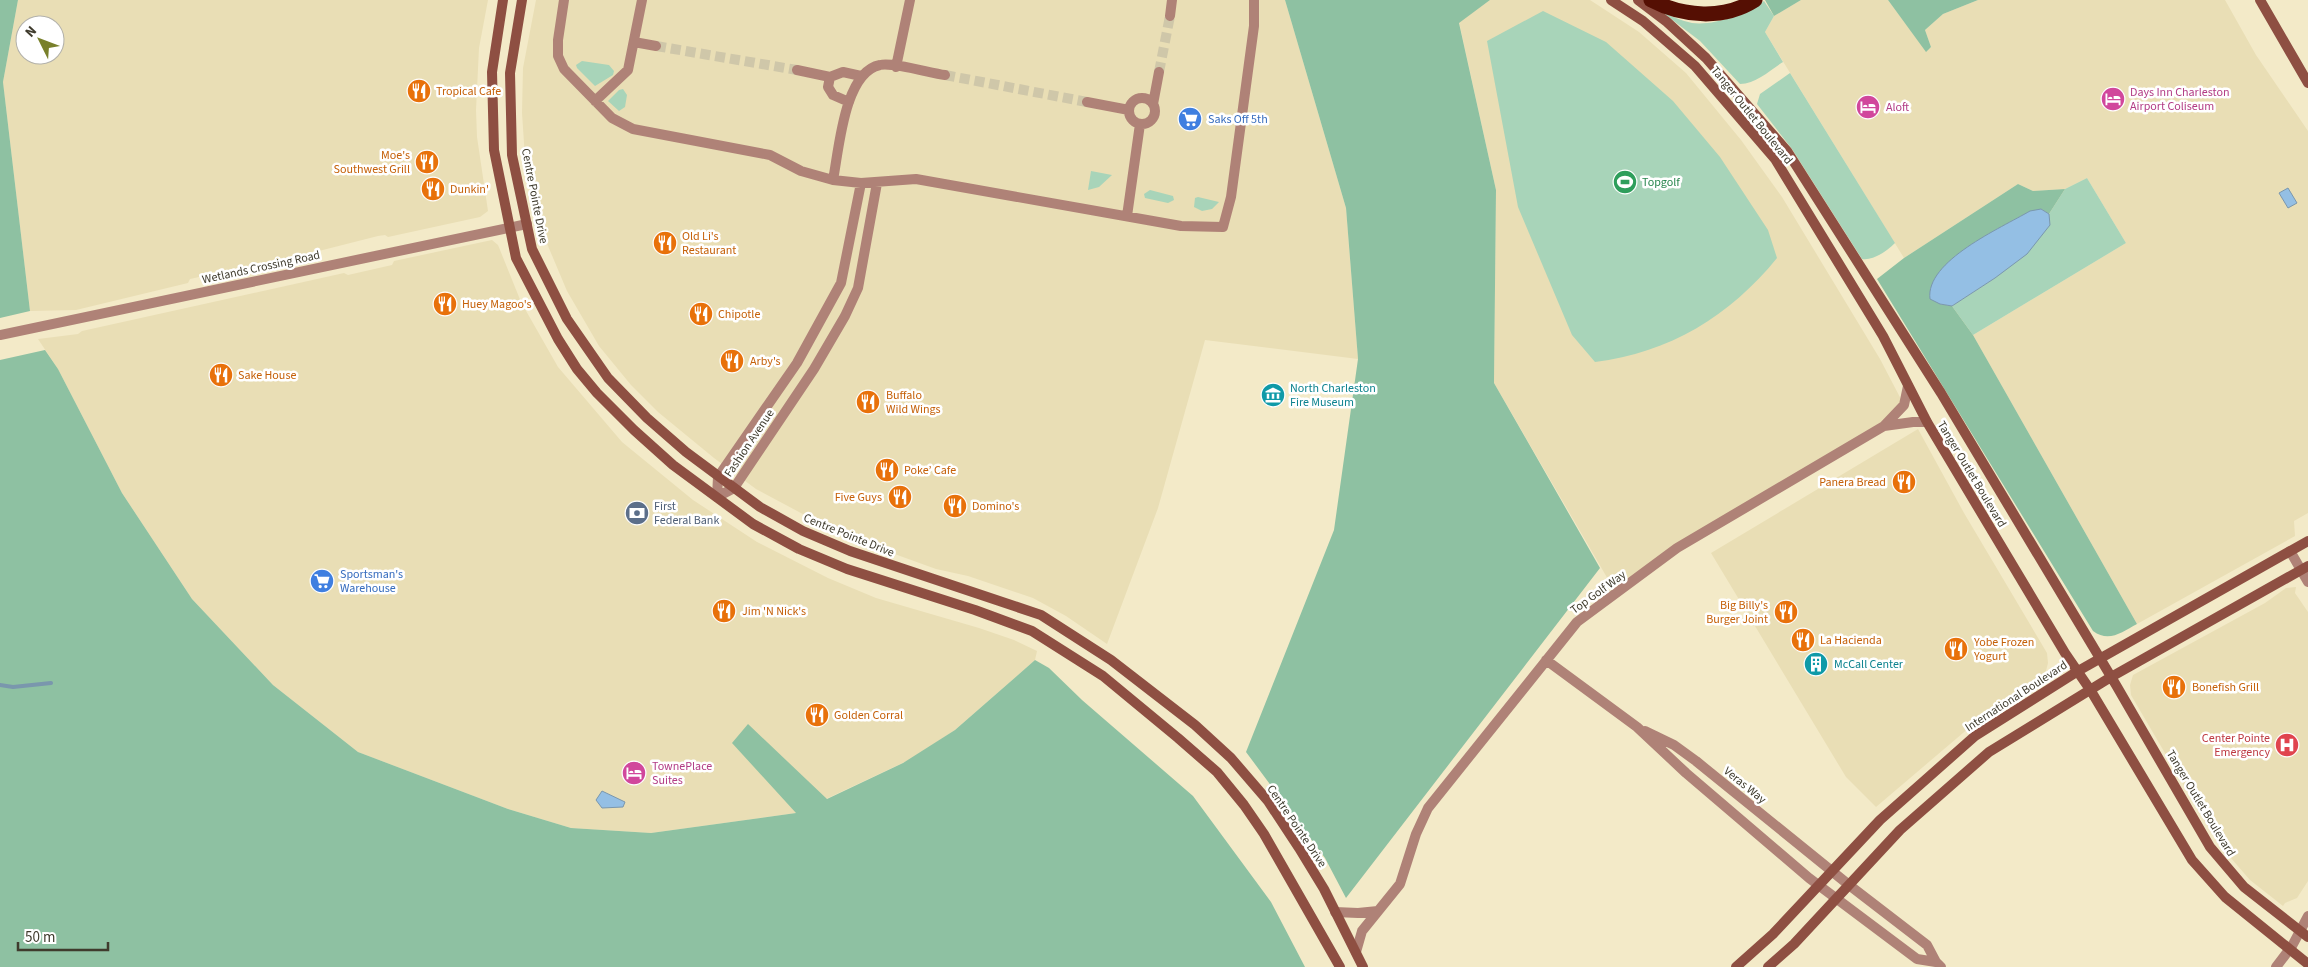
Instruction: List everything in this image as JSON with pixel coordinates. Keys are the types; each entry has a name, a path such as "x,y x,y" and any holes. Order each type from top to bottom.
{"highway":[{"path":"1651,0 1682,13 1706,15 1746,6 1755,0"}],"street":[{"path":"503,0 492,72 494,150 516,258 558,340 578,369 634,430 673,464 753,524 799,548 847,569 967,607 1032,631 1103,676 1217,772 1244,804 1280,861 1340,967"},
{"name":"Centre Pointe Drive","path":"522,0 510,73 512,154 532,249 567,319 608,378 647,418 718,477 760,507 803,531 850,551 1041,615 1111,660 1195,725 1231,758 1268,801 1319,882 1363,967"},
{"path":"564,0 558,40 558,56 564,69 612,118 632,129 770,155 801,171 833,180 877,183 916,179 1181,226 1223,227 1231,197 1253,35 1254,0"},
{"path":"595,101 628,70 642,0"},
{"path":"896,66 910,0"},
{"path":"1170,16 1172,0"},
{"name":"Tanger Outlet Boulevard","path":"1611,0 1643,21 1696,66 1775,159 1883,336 1927,422 2064,654 2091,691 2192,860 2226,897 2308,964"},
{"name":"Tanger Outlet Boulevard","path":"1638,0 1667,22 1706,58 1787,151 1941,393 2100,658 2210,847 2244,887 2304,934"},
{"path":"2260,0 2308,83"},
{"path":"634,42 656,46"},
{"path":"833,180 850,94 861,76 871,68 882,64 944,76"},
{"path":"797,70 830,76 842,72 861,76"},
{"path":"1140,124 1152,120 1155,112 1153,104 1159,72"},
{"path":"830,76 828,87 833,95 849,102"},
{"path":"1140,124 1132,119 1129,110 1132,103 1139,99 1147,99 1153,104"},
{"path":"1087,102 1129,110"},
{"path":"1127,216 1140,124"},
{"name":"Fashion Avenue","path":"717,498 718,477 797,363 838,291 861,183"},
{"name":"Fashion Avenue","path":"717,498 734,488 814,369 845,316 858,288 877,183"},
{"name":"Wetlands Crossing Road","path":"0,335 527,224"},
{"name":"Top Golf Way","path":"1356,952 1362,931 1400,884 1416,834 1428,808 1577,622 1677,548 1884,426 1904,405 1908,386"},
{"name":"Top Golf Way","path":"1884,426 1927,422"},
{"name":"International Boulevard","path":"1736,967 1773,934 1880,820 1975,736 2100,658 2308,541"},
{"path":"2290,551 2304,568 2308,582"},
{"path":"1768,967 1794,944 1900,830 1989,752 2111,677 2304,568"},
{"name":"Veras Way","path":"1546,660 1637,727 1693,779 1808,878 1819,884 1917,959 1939,965"},
{"name":"Veras Way","path":"1637,727 1674,745 1927,945 1939,965"},
{"path":"1336,912 1358,913 1378,911"},
{"path":"2276,967 2304,934 2308,916"}],"shaded area":[{"path":"18,0 488,0 479,48 476,110 477,137 488,211 480,217 388,237 385,235 378,236 236,272 230,270 190,279 188,283 76,310 30,311 3,82 15,16 15,65 65,65 65,15 15,15"},
{"path":"536,0 1285,0 1346,208 1358,359 1205,340 1158,508 1107,644 1066,616 1033,598 968,576 936,569 842,535 756,489 714,458 658,412 631,385 599,346 567,291 540,227 525,158 522,113 523,68"},
{"path":"1490,0 1590,0 1639,32 1686,73 1741,140 1782,197 1880,359 1904,405 1884,426 1677,548 1616,593 1494,383 1496,190 1459,22"},
{"path":"1801,0 1888,0 1926,51 1931,47 1925,30 1943,14 1978,0 2225,0 2256,55 2308,131 2308,513 2294,521 2295,536 2137,624 1973,335 2126,243 2087,178 2065,189 2033,191 2018,184 1904,258 1765,32 1774,16"},
{"path":"492,240 498,245 521,302 558,367 622,442 693,500 757,542 828,578 876,598 1014,640 1037,651 1035,660 955,730 911,759 796,813 651,833 571,828 508,809 358,752 273,685 192,599 122,493 58,369 38,339 78,334 82,331 344,273 348,275 392,265 394,261"},
{"path":"1918,429 1964,513 2047,653 2048,663 2046,671 2039,679 1970,727 1876,807 1846,777 1711,553"},
{"path":"2296,587 2295,593 2308,612 2308,881 2297,898 2285,903 2283,906 2250,880 2217,842 2131,695 2130,685 2133,675 2265,603 2286,588"}],"green space":[{"path":"0,0 18,0 3,82 30,311 0,318"},
{"path":"1285,0 1490,0 1459,23 1496,190 1494,383 1600,568 1346,898 1325,858 1246,752 1334,530 1358,359 1346,208"},
{"path":"1765,0 1801,0 1774,16"},
{"path":"1888,0 1978,0 1943,14 1925,30 1931,47 1926,52"},
{"path":"1764,1 1774,16 1765,32 1783,62 1752,82 1740,84 1700,41 1662,12 1692,23 1710,23 1730,18"},
{"name":"Topgolf","path":"1543,11 1606,42 1673,101 1720,157 1768,230 1777,258 1759,279 1718,314 1673,340 1648,350 1622,357 1595,362 1572,335 1518,207 1487,41"},
{"path":"582,61 609,65 614,71 613,75 595,86 577,68 576,65"},
{"path":"1790,73 1895,243 1875,257 1862,259 1792,149 1757,104 1760,94"},
{"path":"623,89 627,95 625,107 619,111 608,101 619,90"},
{"path":"1091,171 1112,175 1099,187 1088,190"},
{"path":"2087,178 2126,243 1973,335 1952,306 1995,278 2049,225 2049,214 2065,189"},
{"path":"2018,184 2033,191 2065,189 2049,214 2041,209 1940,304 1952,306 1973,335 2137,624 2115,635 2105,636 2093,631 1877,279 1904,258"},
{"path":"1150,190 1173,196 1174,200 1168,203 1145,198 1144,194"},
{"path":"1195,198 1219,202 1212,209 1202,211 1194,207"},
{"path":"45,350 58,369 122,493 192,599 273,685 358,752 508,809 571,828 651,833 796,813 732,743 748,724 827,799 903,763 955,730 1035,660 1049,668 1082,700 1193,796 1271,902 1305,967 0,967 0,360"}],"water":[{"path":"2288,188 2297,203 2288,208 2279,193"},
{"path":"2041,209 2049,214 2050,225 2027,254 1952,306 1940,304 1930,299 1932,285 1939,272 1952,259 1984,236 2030,211"},
{"path":"602,791 625,802 623,807 602,808 596,800"}],"waterway":[{"path":"0,685 13,687 51,683"}],"tunnel":[{"path":"1159,72 1170,16"},
{"path":"656,46 797,70"},
{"path":"945,75 1087,102"}],"place":[{"name":"Tropical Cafe","path":"419,91"},
{"name":"Days Inn Charleston Airport Coliseum","path":"2113,99"},
{"name":"Aloft","path":"1868,107"},
{"name":"Saks Off 5th","path":"1190,119"},
{"name":"Moe's Southwest Grill","path":"427,162"},
{"name":"Topgolf","path":"1625,182"},
{"name":"Dunkin'","path":"433,189"},
{"name":"Old Li's Restaurant","path":"665,243"},
{"name":"Huey Magoo's","path":"445,304"},
{"name":"Chipotle","path":"701,314"},
{"name":"Arby's","path":"732,361"},
{"name":"Sake House","path":"221,375"},
{"name":"North Charleston Fire Museum","path":"1273,395"},
{"name":"Buffalo Wild Wings","path":"868,402"},
{"name":"Poke’ Cafe","path":"887,470"},
{"name":"Panera Bread","path":"1904,482"},
{"name":"Five Guys","path":"900,497"},
{"name":"Domino's","path":"955,506"},
{"name":"First Federal Bank","path":"637,513"},
{"name":"Sportsman's Warehouse","path":"322,581"},
{"name":"Jim 'N Nick's","path":"724,611"},
{"name":"Big Billy's Burger Joint","path":"1786,612"},
{"name":"La Hacienda","path":"1803,640"},
{"name":"Yobe Frozen Yogurt","path":"1956,649"},
{"name":"McCall Center","path":"1816,664"},
{"name":"Bonefish Grill","path":"2174,687"},
{"name":"Golden Corral","path":"817,715"},
{"name":"Center Pointe Emergency","path":"2287,745"},
{"name":"TownePlace Suites","path":"634,773"}]}
